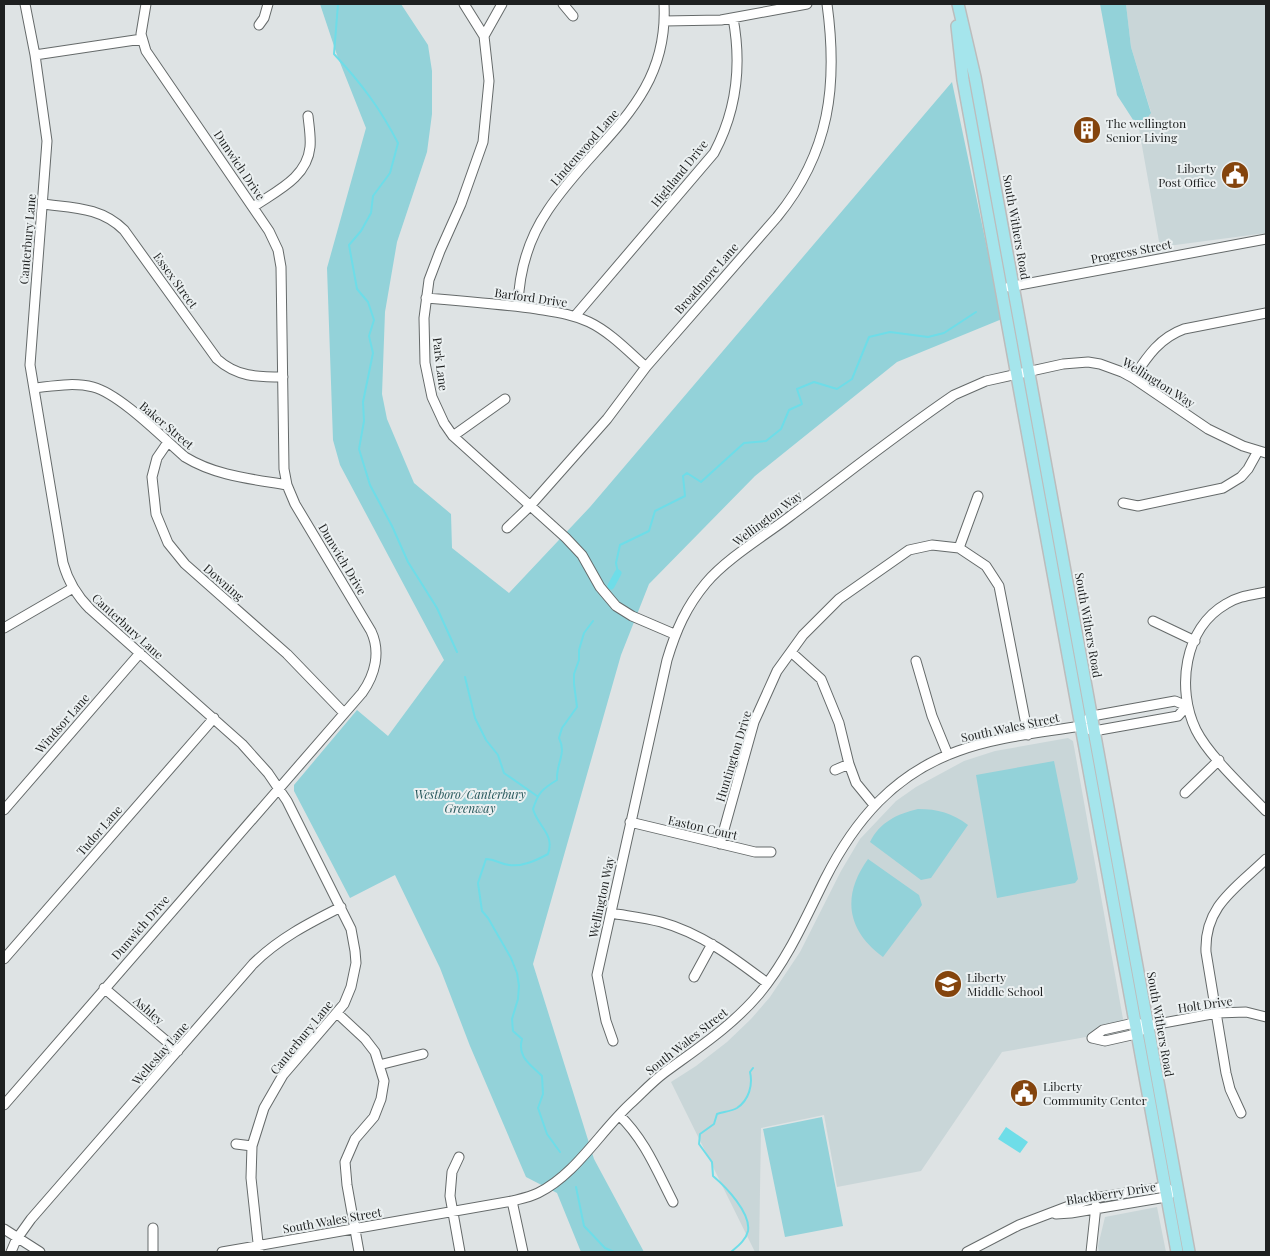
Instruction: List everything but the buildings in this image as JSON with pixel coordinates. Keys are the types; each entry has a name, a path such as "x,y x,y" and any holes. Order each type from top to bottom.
{"main road":[{"name":"South Withers Road","path":"956,4 976,77 1147,1026 1170,1192 1176,1252"},
{"name":"South Withers Road","path":"956,4 963,80 1135,1028 1170,1192 1189,1252"}],"street":[{"name":"Canterbury Lane","path":"25,4 35,55 47,140 30,354 63,563 73,588 90,609 214,718 258,760 287,801 351,929 356,963 351,987 344,1004 283,1075 264,1108 252,1146 251,1178 258,1249"},
{"path":"35,55 142,38 146,4"},
{"path":"259,25 264,18 268,4"},
{"name":"Park Lane","path":"464,4 484,36 489,81 483,142 461,204 435,266 426,298 424,340 429,385 436,408 453,436 566,538 582,555 600,587 616,606 632,616 674,634"},
{"path":"484,36 502,4"},
{"path":"564,4 573,16"},
{"name":"Lindenwood Lane","path":"518,306 520,279 524,261 538,227 554,200 625,119 645,90 658,57 662,40 664,4"},
{"path":"664,21 704,22 807,4"},
{"name":"Broadmore Lane","path":"507,528 530,506 607,419 646,367 787,205 811,165 824,128 830,98 832,52 827,4"},
{"name":"Highland Drive","path":"575,316 716,148 727,124 736,86 738,54 733,18"},
{"name":"Dunwich Drive","path":"4,1104 362,693 370,679 376,656 375,639 295,504 287,485 284,469 280,259 272,236 146,51 142,38"},
{"path":"253,206 294,180 304,166 310,149 308,116"},
{"name":"Essex Street","path":"43,204 90,210 109,217 124,230 224,365 240,374 249,376 283,377"},
{"name":"Progress Street","path":"1001,288 1266,238"},
{"name":"Barford Drive","path":"426,298 518,306 575,316 609,334 646,367"},
{"path":"1133,378 1159,343 1175,332 1266,313"},
{"name":"Wellington Way","path":"613,1041 606,1021 597,975 630,822 674,634 682,618 707,582 717,572 954,394 986,381 1017,374 1063,364 1088,362 1111,367 1133,378 1208,429 1227,439 1262,452"},
{"name":"Baker Street","path":"34,388 83,385 101,389 117,398 185,457 212,471 287,485"},
{"path":"453,436 505,399"},
{"name":"Downing","path":"168,442 157,458 152,477 156,514 168,543 184,564 287,654 344,713"},
{"path":"1123,503 1138,506 1223,488 1241,477 1262,452"},
{"path":"960,548 978,496"},
{"name":"Huntington Drive","path":"720,844 754,722 777,671 803,635 839,599 909,550 932,545 960,548 986,566 999,586 1028,735"},
{"path":"4,628 73,588"},
{"path":"1266,592 1241,597 1224,605 1206,622 1190,653 1185,677 1188,706 1197,731 1204,743 1266,811"},
{"path":"1153,621 1195,641"},
{"path":"791,652 821,679 839,723 849,764 856,783 874,805"},
{"name":"Windsor Lane","path":"4,810 140,653"},
{"path":"916,661 932,716 948,755"},
{"path":"1092,716 1175,701 1188,706"},
{"path":"1094,731 1178,716 1188,706"},
{"name":"South Wales Street","path":"1080,726 1092,716"},
{"name":"Tudor Lane","path":"4,959 214,718"},
{"name":"South Wales Street","path":"222,1252 258,1249 354,1229 512,1201 536,1194 562,1176 619,1115 662,1074 728,1026 759,994 787,954 851,832 874,805 907,777 948,755 972,746 1080,726 1094,731"},
{"path":"1184,793 1219,760"},
{"path":"835,770 849,764"},
{"name":"Easton Court","path":"630,822 755,852 771,852"},
{"path":"1240,1113 1226,1074 1206,952 1207,930 1215,910 1222,900 1266,859"},
{"name":"Welleslay Lane","path":"11,1252 18,1238 32,1219 267,950 310,922 341,907"},
{"path":"611,913 660,922 689,932 712,944 767,983"},
{"path":"694,977 712,944"},
{"name":"Ashley","path":"104,988 178,1052"},
{"name":"Holt Drive","path":"1135,1028 1217,1013 1246,1012 1266,1016"},
{"path":"337,1013 365,1038 375,1052 384,1080 381,1099 374,1117 355,1139 345,1162 359,1252"},
{"path":"379,1065 423,1054"},
{"path":"619,1115 632,1128 645,1146 673,1202"},
{"path":"236,1144 252,1146"},
{"path":"459,1157 452,1172 450,1196 460,1252"},
{"name":"Blackberry Drive","path":"967,1252 1019,1225 1094,1198 1170,1192"},
{"name":"Blackberry Drive","path":"1051,1214 1096,1209 1170,1192"},
{"path":"1091,1252 1096,1209 1094,1198"},
{"path":"512,1201 522,1252"},
{"path":"153,1228 153,1252"},
{"path":"4,1229 40,1252"}],"shaded area":[{"path":"1126,4 1266,4 1266,233 1160,247 1139,129 1151,112 1131,47"},
{"name":"Liberty Middle School","path":"1068,738 1073,741 1125,1030 1002,1052 921,1171 837,1187 824,1115 761,1128 759,1252 755,1252 671,1082 696,1066 727,1042 770,997 800,952 841,871 860,839 896,801 916,787 964,761 995,751"},
{"path":"1006,1127 1028,1142 1020,1153 998,1139"},
{"path":"1157,1207 1166,1252 1099,1252 1098,1246 1105,1217"}],"green space":[{"name":"Westboro/Canterbury Greenway","path":"320,4 401,4 428,45 432,71 432,114 427,152 397,242 385,312 382,394 387,419 414,483 451,514 452,548 509,593 590,507 952,82 1002,319 897,362 755,476 649,584 621,655 533,964 594,1159 644,1252 581,1252 557,1193 526,1177 470,1046 440,968 395,875 350,898 294,791 294,785 357,710 388,736 444,660 340,465 333,440 327,268 366,128 337,55"},
{"path":"1100,4 1126,4 1131,47 1151,113 1139,129 1117,95"},
{"path":"1054,761 1078,879 1075,883 997,898 976,775"},
{"path":"918,809 944,812 968,825 931,878 921,880 870,842 884,824 903,813"},
{"path":"868,859 919,895 922,905 883,957 861,935 855,924 852,911 854,886"},
{"path":"822,1117 843,1226 785,1237 763,1129"}],"waterway":[{"path":"338,4 334,54 369,96 398,143 390,173 373,196 371,213 361,231 349,245 357,289 368,302 374,320 369,336 373,353 363,402 364,421 359,449 370,485 392,526 408,562 437,608 457,652"},
{"path":"618,573 616,563 620,545 649,531 655,511 685,496 683,476 687,473 701,482 744,443 766,441 781,429 789,410 802,404 797,389 814,382 837,389 852,379 869,337 890,332 928,337 944,333 976,312"},
{"path":"611,586 618,573"},
{"path":"560,1152 547,1134 538,1108 543,1094 542,1076 526,1060 521,1051 522,1039 513,1031 512,1019 518,999 519,986 517,973 511,958 482,911 478,883 486,859 519,865 535,861 548,854 550,847 548,836 533,809 541,792 557,780 562,754 559,738 562,728 577,707 574,674 579,660 579,650 584,633 593,621"},
{"path":"465,677 475,718 486,740 498,755 504,773 537,796"},
{"path":"731,1252 741,1243 748,1231 746,1216 736,1201 713,1176 712,1162 699,1144 700,1134 714,1124 717,1114 735,1109 745,1101 751,1082 750,1072 753,1068"},
{"path":"576,1187 584,1226 605,1248 614,1252"}],"place":[{"name":"The wellington Senior Living","path":"1087,130"},
{"name":"Liberty Post Office","path":"1235,175"},
{"name":"Liberty Middle School","path":"948,984"},
{"name":"Liberty Community Center","path":"1024,1093"}]}
